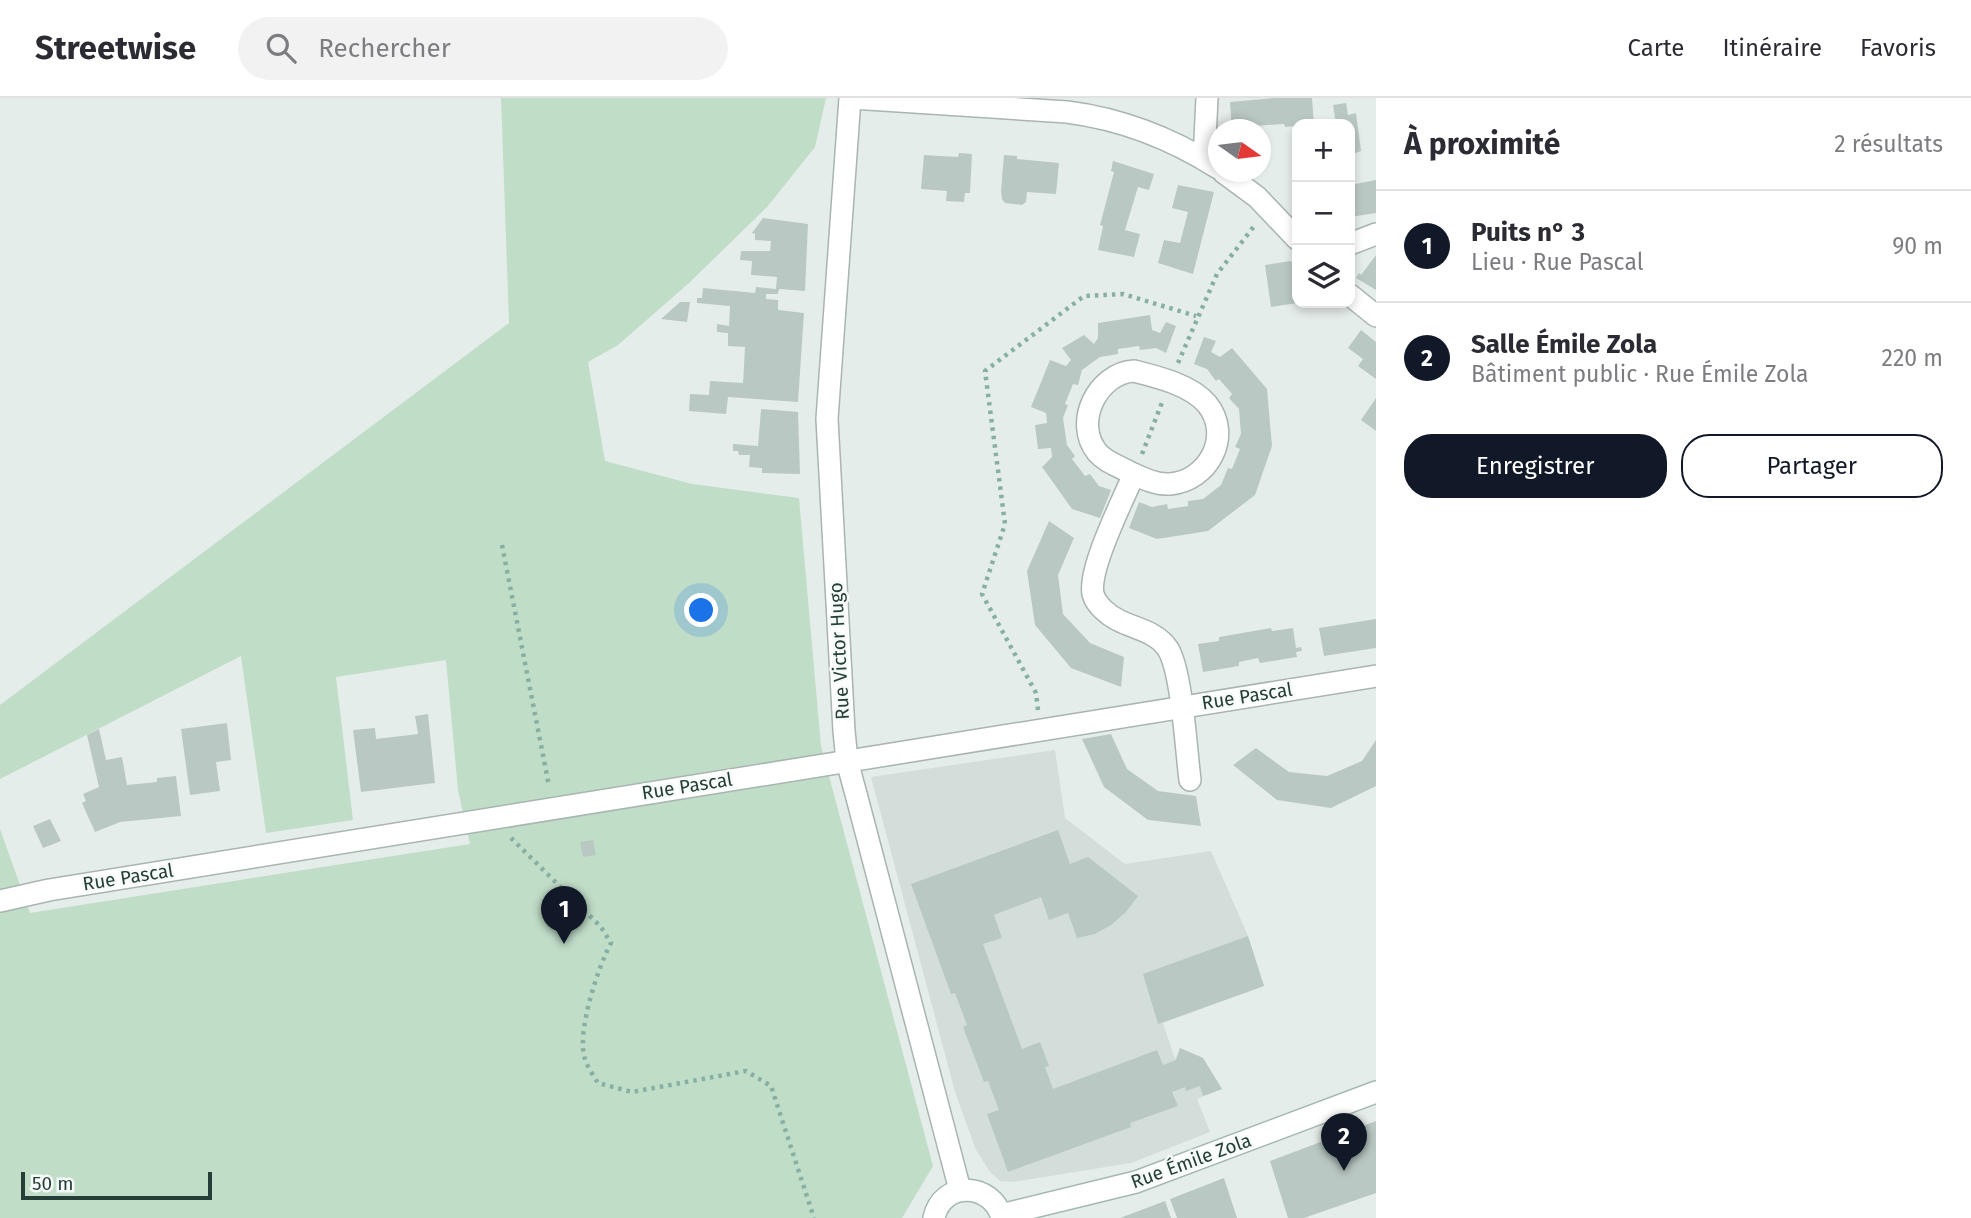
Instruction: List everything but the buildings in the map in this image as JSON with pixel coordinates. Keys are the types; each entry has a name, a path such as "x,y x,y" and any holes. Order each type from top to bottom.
{"street":[{"path":"851,98 1084,114 1160,136 1208,162"},
{"name":"Rue Victor Hugo","path":"851,98 827,419 847,761 960,1190"},
{"path":"1208,98 1209,119"},
{"path":"1236,182 1269,208 1292,233"},
{"path":"1355,242 1376,234"},
{"path":"1355,299 1376,316"},
{"path":"1127,372 1144,373 1170,383 1200,397 1217,424 1218,435 1212,456 1197,475 1177,483 1156,482 1104,459 1097,452 1089,433 1088,420 1096,394 1110,379 1127,372"},
{"path":"1134,474 1095,570 1093,592 1096,601 1112,617 1157,636 1164,643 1173,662 1190,780"},
{"name":"Rue Pascal","path":"0,901 49,890 491,817 1376,676"},
{"name":"Rue Émile Zola","path":"1001,1217 1136,1182 1376,1091"},
{"path":"934,1218 941,1203 960,1190 976,1190 986,1194 994,1202 1001,1217"}],"path":[{"path":"1134,474 1196,316 1217,274 1269,208"},
{"path":"1040,729 1036,693 982,594 1005,524 985,371 1084,296 1123,294 1196,316"},
{"path":"502,545 553,808"},
{"path":"491,817 601,927 611,943 599,965 585,1017 584,1057 598,1083 632,1092 746,1071 771,1086 814,1218"}],"shaded area":[{"path":"1055,750 1065,818 1125,864 1211,851 1248,936 1264,986 1163,1023 1175,1059 1180,1048 1203,1058 1222,1089 1197,1099 1210,1132 1131,1163 1013,1182 1000,1181 990,1172 976,1150 955,1092 871,777"}],"green space":[{"path":"501,98 826,98 815,147 768,206 689,283 618,345 588,362 605,461 692,484 799,498 821,746 933,1166 902,1218 0,1218 0,829 30,913 470,844 458,790 446,660 336,677 353,820 266,833 241,656 0,779 0,705 509,323"}],"place":[{"name":"Puits n° 3","path":"564,944"},
{"name":"Salle Émile Zola","path":"1344,1171"}]}
